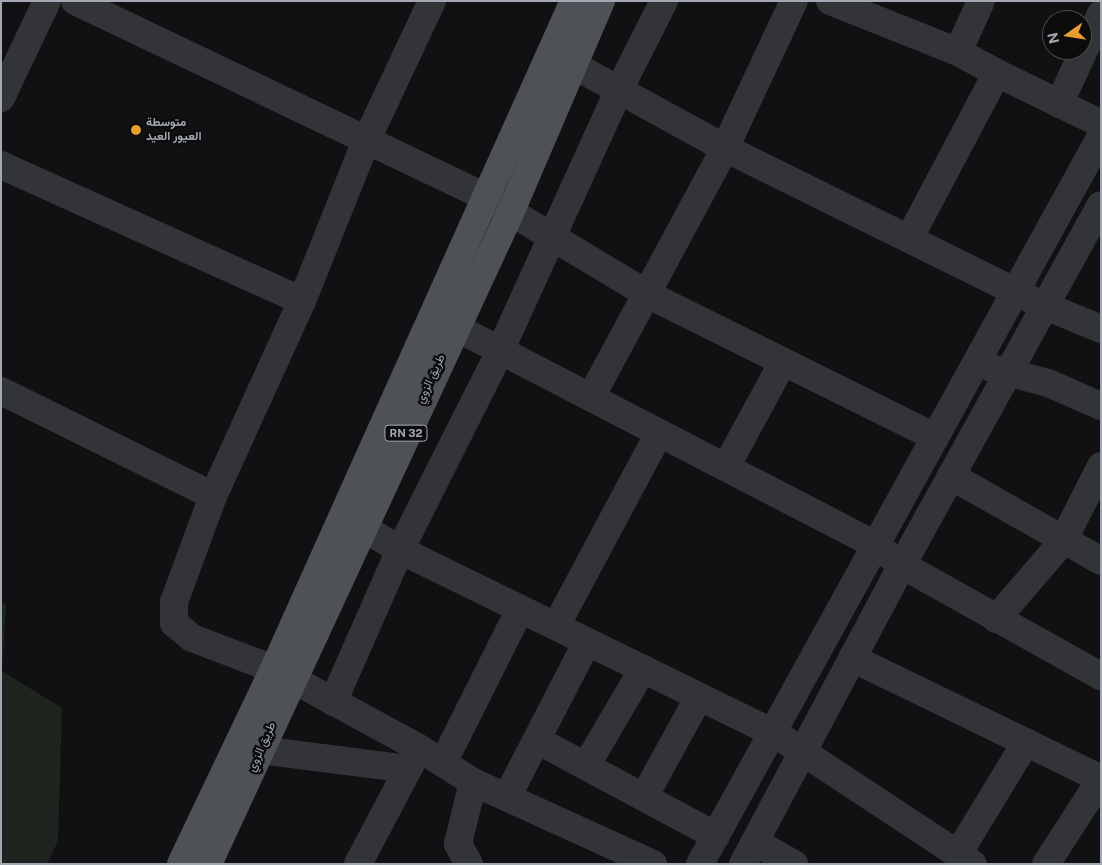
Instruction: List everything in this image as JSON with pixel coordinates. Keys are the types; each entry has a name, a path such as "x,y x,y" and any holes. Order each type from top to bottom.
{"main road":[{"name":"طريق الزوي","path":"208,864 260,750 283,675 484,196 574,1"},
{"name":"طريق الزوي","path":"181,864 364,528 455,326 510,213 575,66 601,1"}],"street":[{"path":"1,98 47,1"},
{"path":"76,1 484,196 647,294 935,437"},
{"path":"414,759 332,702 283,675 192,638 174,622 174,602 213,496 302,301 366,141 432,1"},
{"path":"332,702 400,550 500,351 618,92 664,1"},
{"path":"591,397 725,148 794,1"},
{"path":"830,1 958,52 1101,124"},
{"path":"958,52 982,1"},
{"path":"1059,104 1101,14"},
{"path":"575,66 618,92 725,148 1043,305 1101,329"},
{"path":"910,239 997,73"},
{"path":"700,864 1017,292 1092,177 1101,136"},
{"path":"1,165 302,301"},
{"path":"794,864 749,853 1043,305 1101,205"},
{"path":"455,326 876,545 902,565 996,620 1101,676"},
{"path":"726,468 783,362"},
{"path":"976,364 1048,383 1101,406"},
{"path":"1,391 213,496"},
{"path":"556,626 659,433"},
{"path":"996,620 1063,541 1101,466"},
{"path":"951,476 1063,541 1101,560"},
{"path":"364,528 400,550 774,733 965,859 1026,742"},
{"path":"443,763 520,609"},
{"path":"507,797 587,642"},
{"path":"852,658 1101,779 1046,864"},
{"path":"586,766 643,669"},
{"path":"644,797 699,697"},
{"path":"537,740 716,836"},
{"path":"260,750 414,759 443,763 473,782 653,864"},
{"path":"358,864 414,759"},
{"path":"469,864 458,844 473,782"}],"shaded area":[{"path":"1,600 6,605 2,671 62,708 58,841 47,864 1,864"}],"place":[{"name":"متوسطة العيور العيد","path":"136,130"}]}
